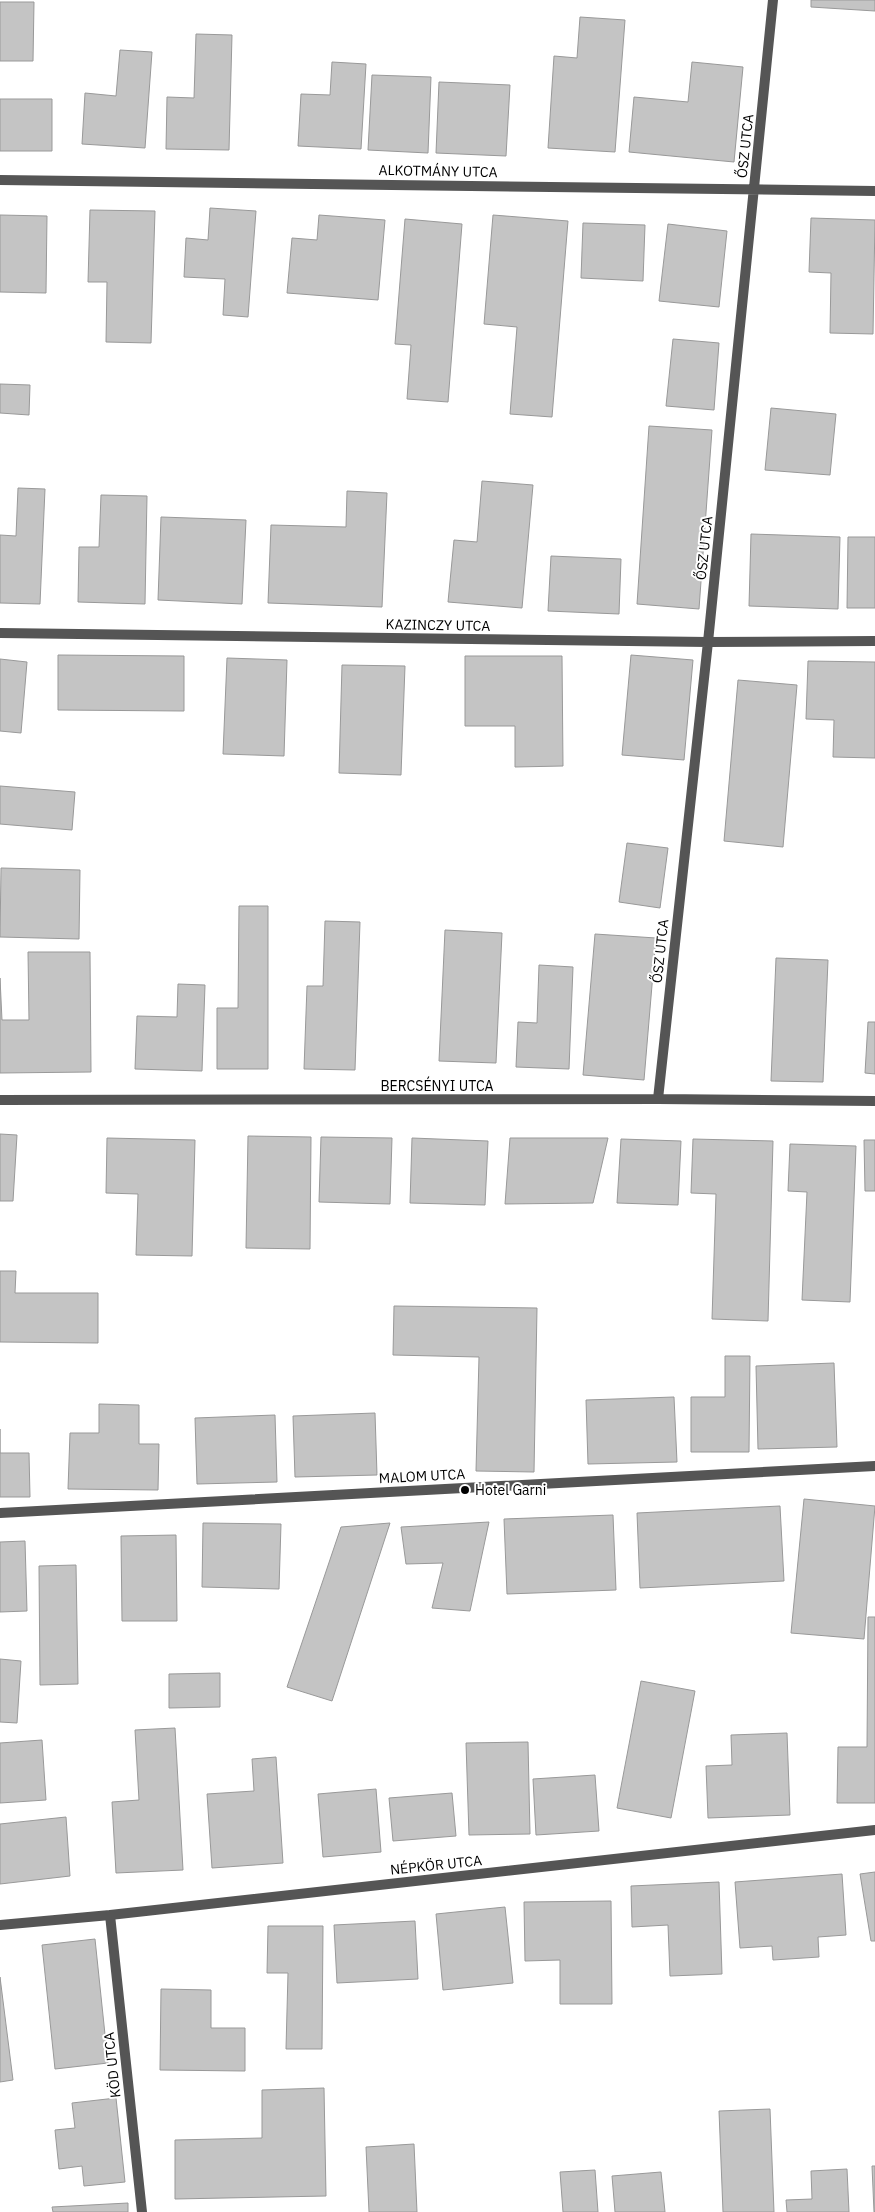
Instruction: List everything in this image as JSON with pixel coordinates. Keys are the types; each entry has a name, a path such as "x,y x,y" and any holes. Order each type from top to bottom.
{"street":[{"name":"ŐSZ UTCA","path":"658,1099 708,642 773,0"},
{"name":"ALKOTMÁNY UTCA","path":"0,180 875,191"},
{"name":"KAZINCZY UTCA","path":"0,633 708,642 875,641"},
{"name":"BERCSÉNYI UTCA","path":"0,1100 658,1099 875,1102"},
{"name":"MALOM UTCA","path":"0,1512 875,1466"},
{"name":"NÉPKÖR UTCA","path":"0,1925 110,1915 875,1830"},
{"name":"KÖD UTCA","path":"110,1915 142,2212"}],"building":[{"path":"811,0 875,0 875,11 811,7"},
{"path":"0,2 34,2 33,61 0,61"},
{"path":"580,17 625,20 615,152 548,148 554,56 577,58"},
{"path":"196,34 232,35 229,150 166,149 167,97 194,98"},
{"path":"120,50 152,52 145,148 82,144 85,93 116,96"},
{"path":"332,62 366,64 361,149 298,146 301,94 330,95"},
{"path":"692,62 743,67 734,162 629,152 634,97 688,102"},
{"path":"372,75 431,77 428,153 368,150"},
{"path":"439,82 510,85 506,156 436,153"},
{"path":"0,99 52,99 52,151 0,151"},
{"path":"210,208 256,211 248,317 223,315 225,279 184,277 186,238 208,240"},
{"path":"90,210 155,211 151,343 106,342 107,282 88,282"},
{"path":"0,215 47,216 46,293 0,292"},
{"path":"319,215 385,220 378,300 287,293 292,238 317,240"},
{"path":"493,215 568,221 552,417 510,414 517,327 484,324"},
{"path":"811,218 875,220 873,334 830,333 831,273 809,272"},
{"path":"405,219 462,224 448,402 407,399 411,345 395,344"},
{"path":"583,223 645,225 643,281 581,278"},
{"path":"668,224 727,231 719,307 659,301"},
{"path":"673,339 719,343 714,410 666,406"},
{"path":"0,384 30,385 29,415 0,413"},
{"path":"771,408 836,414 830,475 765,470"},
{"path":"649,426 712,430 699,609 637,604"},
{"path":"482,481 533,485 522,608 448,602 454,540 477,542"},
{"path":"18,488 45,489 40,604 0,603 0,535 16,536"},
{"path":"347,491 387,493 382,607 268,603 271,525 346,527"},
{"path":"101,495 147,496 145,604 78,602 79,547 99,547"},
{"path":"161,517 246,520 242,604 158,600"},
{"path":"751,534 840,537 838,609 749,606"},
{"path":"848,537 875,537 875,608 847,608"},
{"path":"551,556 621,559 619,614 548,611"},
{"path":"58,655 184,656 184,711 58,710"},
{"path":"631,655 693,660 684,760 622,755"},
{"path":"465,656 562,656 563,766 515,767 515,726 465,726"},
{"path":"227,658 287,660 284,756 223,754"},
{"path":"0,659 27,662 21,733 0,731"},
{"path":"808,661 875,662 875,758 833,757 834,720 806,719"},
{"path":"342,665 405,666 401,775 339,773"},
{"path":"738,680 797,685 783,847 724,841"},
{"path":"0,786 75,792 72,830 0,824"},
{"path":"627,843 668,848 660,908 619,902"},
{"path":"1,868 80,870 79,939 0,937"},
{"path":"239,906 268,906 268,1069 217,1069 217,1008 238,1008"},
{"path":"325,921 360,922 355,1070 304,1069 307,986 323,986"},
{"path":"445,930 502,933 496,1063 439,1061"},
{"path":"595,934 656,938 644,1080 583,1075"},
{"path":"28,952 90,952 91,1072 0,1073 0,978 2,1020 29,1020"},
{"path":"776,958 828,960 823,1082 771,1081"},
{"path":"539,965 573,967 569,1069 516,1067 518,1022 537,1023"},
{"path":"178,984 205,985 202,1071 135,1069 137,1016 177,1017"},
{"path":"868,1022 875,1022 875,1074 865,1073"},
{"path":"0,1134 17,1135 13,1201 0,1201"},
{"path":"248,1136 311,1137 310,1249 246,1248"},
{"path":"321,1137 392,1138 390,1204 319,1202"},
{"path":"107,1138 195,1140 192,1256 136,1255 138,1194 106,1193"},
{"path":"412,1138 488,1141 485,1205 410,1203"},
{"path":"510,1138 608,1138 593,1203 505,1204"},
{"path":"621,1139 681,1141 678,1205 617,1203"},
{"path":"693,1139 773,1141 768,1321 712,1319 716,1194 691,1193"},
{"path":"864,1140 875,1140 875,1191 865,1191"},
{"path":"790,1144 856,1146 850,1302 802,1300 807,1192 788,1191"},
{"path":"0,1271 16,1271 15,1293 98,1293 98,1343 0,1342"},
{"path":"394,1306 537,1308 534,1472 476,1471 479,1357 393,1355"},
{"path":"725,1356 750,1356 749,1452 691,1452 691,1397 725,1397"},
{"path":"834,1363 837,1447 758,1449 756,1366"},
{"path":"674,1397 677,1462 588,1464 586,1400"},
{"path":"99,1404 139,1405 139,1444 159,1444 158,1490 68,1489 70,1433 99,1433"},
{"path":"375,1413 377,1475 295,1477 293,1416"},
{"path":"275,1415 277,1482 197,1484 195,1418"},
{"path":"0,1453 29,1453 30,1497 0,1497"},
{"path":"804,1499 875,1506 864,1639 791,1633"},
{"path":"780,1506 784,1581 640,1588 637,1513"},
{"path":"613,1515 616,1590 507,1594 504,1519"},
{"path":"489,1522 470,1611 432,1608 443,1563 406,1564 401,1527"},
{"path":"203,1523 281,1524 279,1589 202,1587"},
{"path":"390,1523 332,1701 287,1687 341,1527"},
{"path":"176,1535 177,1621 122,1621 121,1536"},
{"path":"25,1541 27,1611 0,1612 0,1542"},
{"path":"76,1565 78,1684 40,1685 39,1566"},
{"path":"868,1617 875,1617 875,1803 837,1803 838,1747 867,1747"},
{"path":"0,1659 21,1661 17,1723 0,1722"},
{"path":"220,1673 220,1707 169,1708 169,1674"},
{"path":"641,1681 695,1691 671,1818 617,1808"},
{"path":"175,1728 183,1870 116,1873 112,1802 139,1800 135,1730"},
{"path":"787,1733 790,1815 708,1818 706,1766 732,1765 731,1735"},
{"path":"42,1740 46,1800 0,1803 0,1743"},
{"path":"528,1742 530,1834 469,1835 466,1743"},
{"path":"276,1757 283,1863 212,1868 207,1794 254,1791 252,1759"},
{"path":"595,1775 599,1831 536,1835 533,1779"},
{"path":"376,1789 381,1852 323,1857 318,1794"},
{"path":"452,1793 456,1836 393,1841 389,1798"},
{"path":"66,1817 70,1876 0,1884 0,1824"},
{"path":"875,1872 875,1941 871,1941 860,1874"},
{"path":"842,1874 846,1935 818,1937 819,1957 773,1960 772,1946 740,1948 735,1882"},
{"path":"719,1882 722,1974 670,1976 668,1925 632,1927 631,1886"},
{"path":"611,1901 612,2004 560,2004 560,1960 525,1961 524,1902"},
{"path":"505,1907 513,1983 443,1990 436,1914"},
{"path":"415,1921 418,1979 337,1983 334,1925"},
{"path":"268,1926 323,1926 322,2049 286,2049 288,1973 267,1973"},
{"path":"95,1939 108,2063 55,2069 42,1945"},
{"path":"0,1977 13,2080 0,2082"},
{"path":"161,1989 211,1990 211,2028 245,2028 245,2071 160,2070"},
{"path":"324,2088 326,2196 175,2199 175,2140 262,2138 262,2090"},
{"path":"116,2098 125,2182 84,2186 82,2166 59,2169 55,2130 75,2128 72,2103"},
{"path":"770,2109 774,2212 723,2212 719,2111"},
{"path":"414,2144 417,2212 369,2212 366,2147"},
{"path":"872,2166 875,2166 875,2212 874,2212"},
{"path":"847,2169 849,2212 787,2212 786,2200 812,2199 811,2171"},
{"path":"595,2170 598,2212 563,2212 560,2172"},
{"path":"661,2172 665,2212 615,2212 612,2176"},
{"path":"128,2203 128,2212 53,2212 52,2207"}],"place":[{"name":"Hotel Garni","path":"465,1490"}]}
